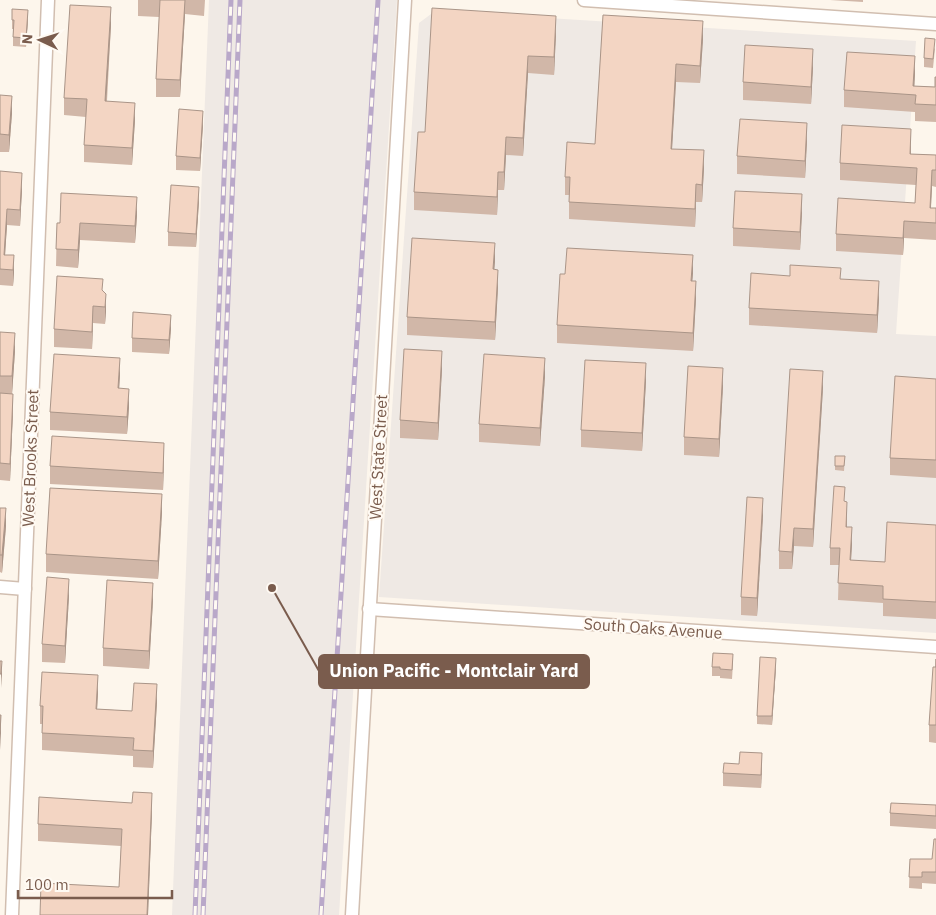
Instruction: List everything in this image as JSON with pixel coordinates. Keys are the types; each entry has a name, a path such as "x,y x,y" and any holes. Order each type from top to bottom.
{"street":[{"name":"West Brooks Street","path":"12,915 48,0"},
{"name":"West State Street","path":"352,915 405,0"},
{"path":"584,0 936,24"},
{"path":"0,587 25,589"},
{"name":"South Oaks Avenue","path":"369,609 936,647"}],"shaded area":[{"path":"209,0 397,0 339,915 172,915"},
{"path":"435,11 916,41 896,334 936,336 936,633 379,597 419,23"}],"building":[{"path":"160,0 185,0 180,80 156,79"},
{"path":"70,5 111,7 105,101 135,103 132,148 84,145 87,99 64,98"},
{"path":"432,8 556,16 554,57 528,56 523,138 506,137 504,172 498,172 497,197 414,192 418,132 425,132"},
{"path":"12,9 28,10 26,38 13,37 14,20 12,20"},
{"path":"603,15 703,21 700,66 676,64 671,149 704,150 702,185 696,184 695,209 569,202 570,177 565,177 567,142 595,144"},
{"path":"925,38 935,39 933,59 924,58"},
{"path":"745,45 813,49 811,87 743,82"},
{"path":"847,52 915,56 913,86 935,87 936,77 936,105 915,104 916,95 844,90"},
{"path":"0,95 12,96 9,135 0,134"},
{"path":"179,109 203,111 200,158 176,156"},
{"path":"740,119 807,123 805,161 737,156"},
{"path":"842,125 911,129 910,154 936,155 936,170 932,170 930,208 936,208 936,223 904,221 903,238 836,234 838,198 915,203 917,168 840,163"},
{"path":"0,171 22,173 20,210 7,209 4,255 14,255 13,270 0,269"},
{"path":"171,185 199,187 196,234 168,232"},
{"path":"735,191 802,194 800,232 733,228"},
{"path":"61,193 137,197 135,226 80,223 78,250 56,249 57,223 60,223"},
{"path":"412,238 495,243 493,269 498,270 495,322 407,317"},
{"path":"567,248 693,255 691,281 696,281 693,333 557,325 560,274 565,274"},
{"path":"790,265 841,268 840,279 879,281 877,315 749,308 751,273 790,276"},
{"path":"57,276 103,279 102,290 106,294 105,307 93,306 92,332 54,329"},
{"path":"133,312 171,315 169,340 132,338"},
{"path":"0,332 15,333 12,376 0,376"},
{"path":"404,349 442,351 438,423 400,420"},
{"path":"54,354 120,358 118,388 129,389 127,417 50,412"},
{"path":"484,354 545,358 540,428 479,424"},
{"path":"585,360 646,363 642,433 581,430"},
{"path":"688,366 723,368 719,439 684,437"},
{"path":"790,369 823,371 813,529 794,528 792,552 779,551"},
{"path":"895,376 936,379 936,460 890,458"},
{"path":"0,393 13,394 10,464 0,463"},
{"path":"52,436 164,443 163,473 50,466"},
{"path":"835,456 845,456 844,466 835,466"},
{"path":"834,486 845,487 844,501 847,502 846,527 852,527 850,560 885,562 887,522 936,525 936,602 883,599 883,586 838,583 840,548 830,548"},
{"path":"50,488 162,494 158,561 46,554"},
{"path":"747,497 763,498 757,598 741,597"},
{"path":"0,508 6,508 2,555 0,555"},
{"path":"47,577 69,579 65,646 42,644"},
{"path":"107,580 153,583 149,651 103,648"},
{"path":"713,653 733,654 732,670 712,667"},
{"path":"760,657 776,658 772,716 757,716"},
{"path":"0,661 2,661 1,674 0,674"},
{"path":"933,667 936,667 936,725 929,725"},
{"path":"42,672 98,675 96,709 132,711 134,683 157,684 153,751 133,750 134,738 42,733 43,706 40,706"},
{"path":"740,752 762,753 761,775 723,773 724,763 739,764"},
{"path":"133,792 152,793 147,915 40,915 41,883 119,887 122,829 38,824 39,797 132,803"},
{"path":"891,803 936,805 936,816 890,813"},
{"path":"934,839 936,839 936,872 922,872 922,877 909,877 910,859 932,859"}],"railway":[{"path":"195,915 231,0"},
{"path":"203,915 240,0"},
{"path":"321,915 378,0"}],"place":[{"name":"Union Pacific - Montclair Yard","path":"272,588"}]}
